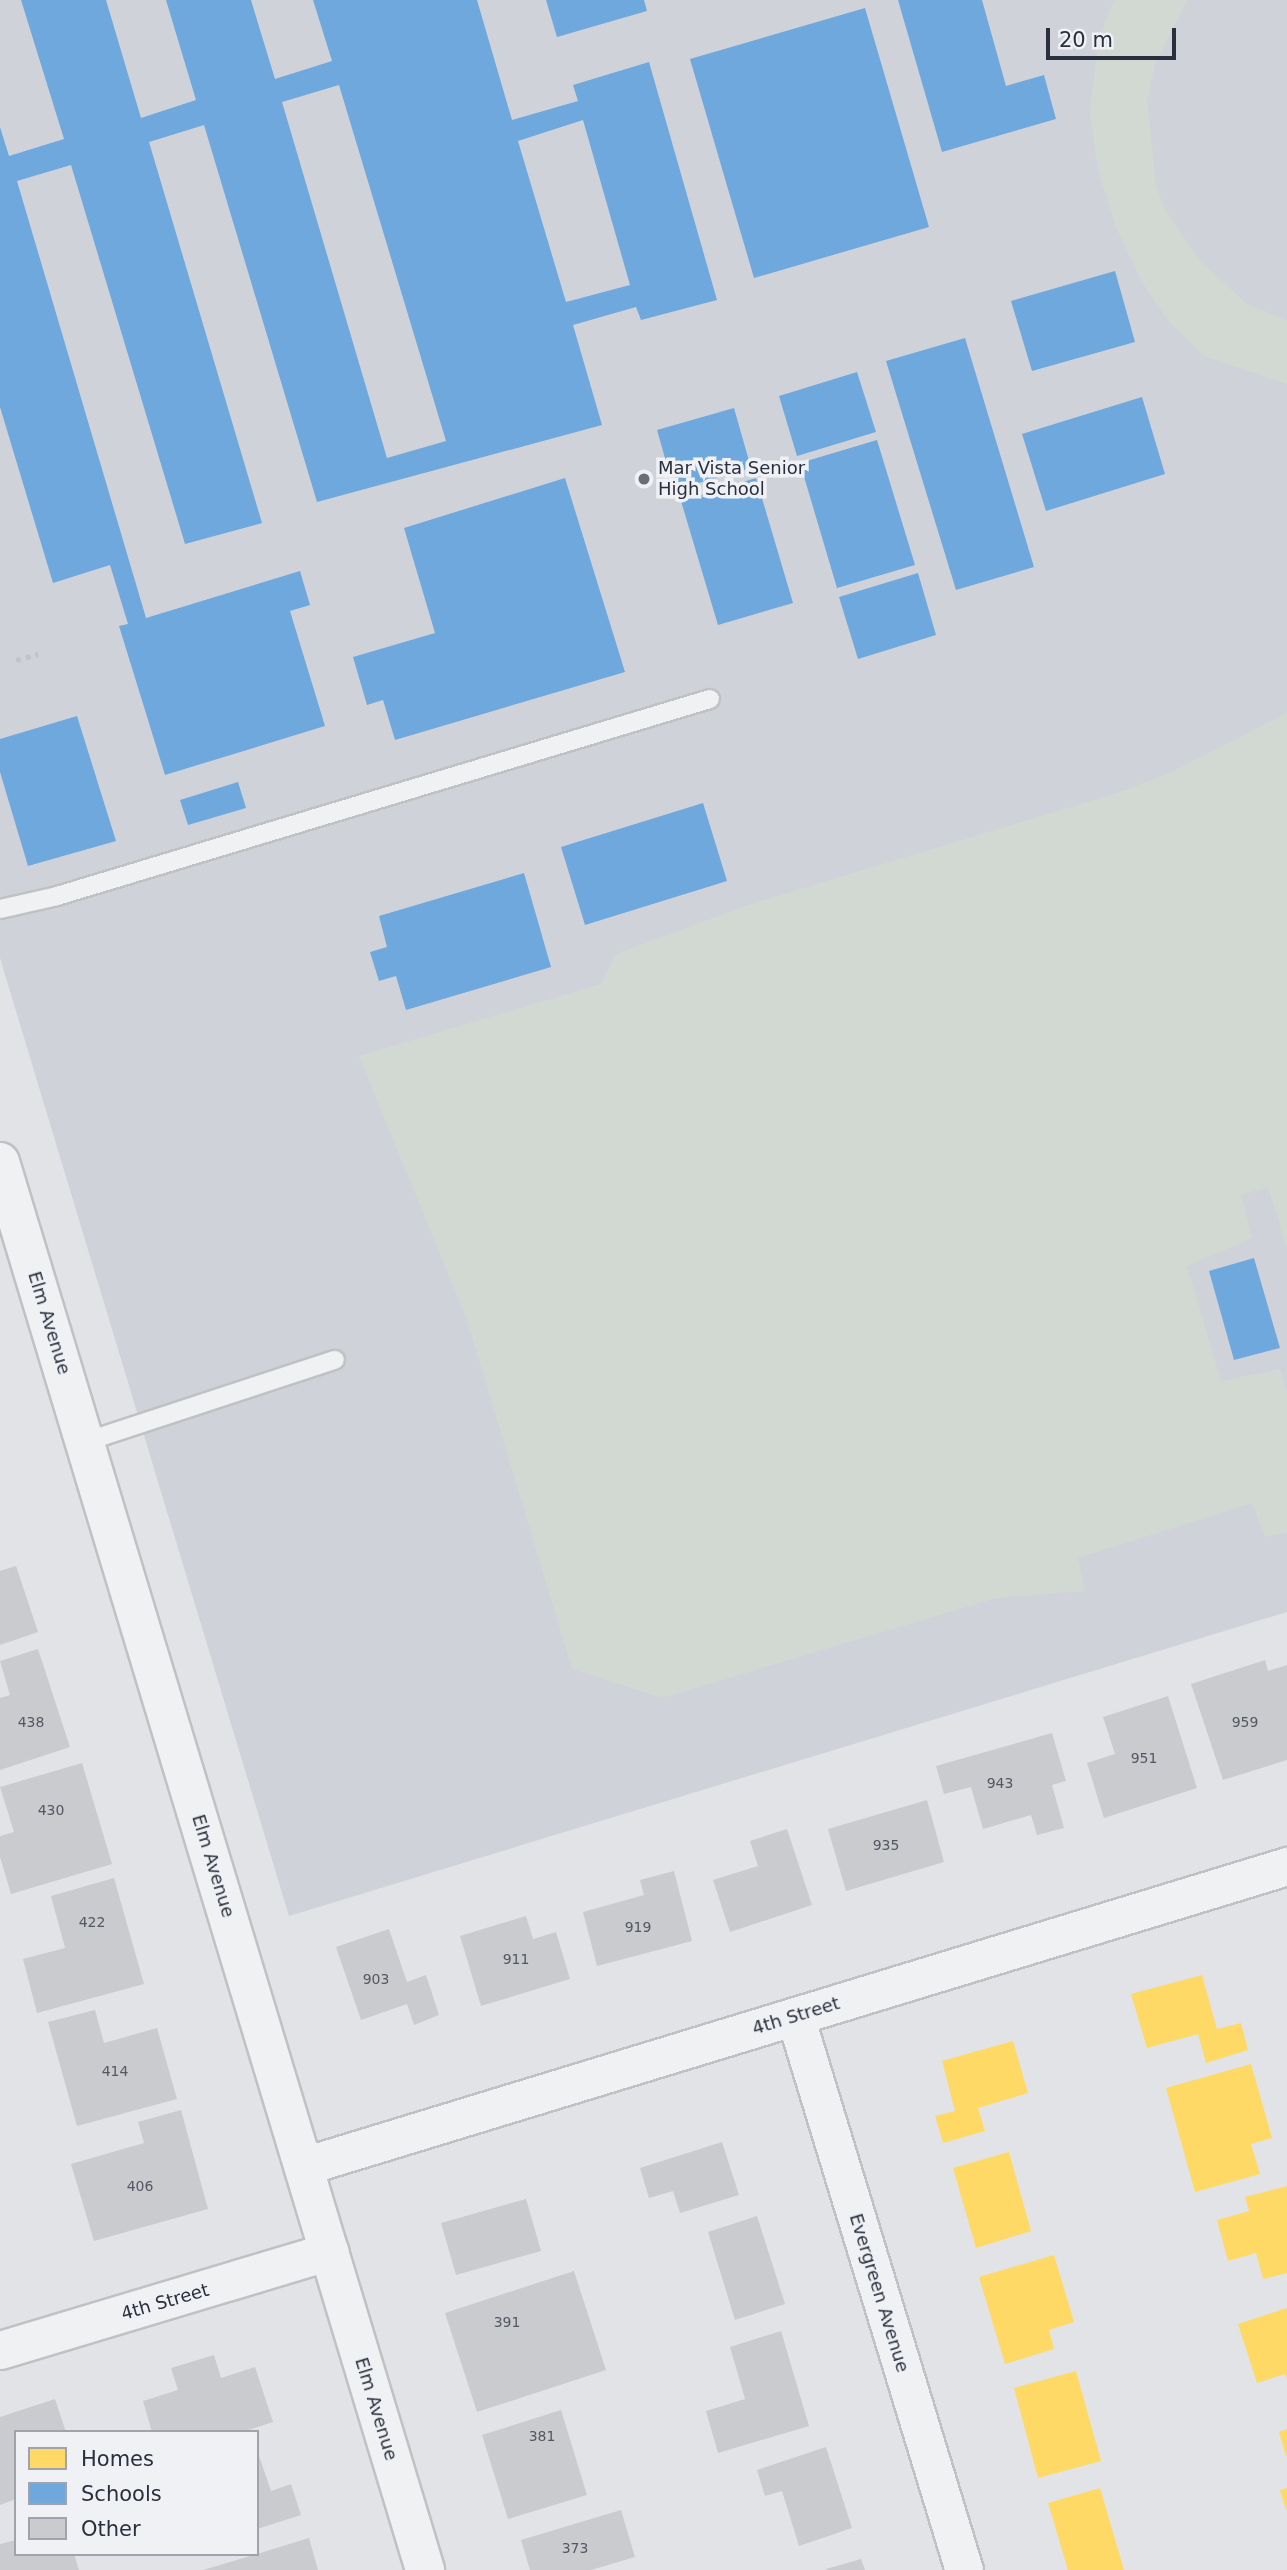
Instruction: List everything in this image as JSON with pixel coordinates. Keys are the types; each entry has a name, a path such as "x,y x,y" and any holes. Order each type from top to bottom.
{"street":[{"name":"Elm Avenue","path":"0,1162 7,1210 85,1442 425,2570"},
{"name":"4th Street","path":"304,2166 1287,1866"},
{"name":"Evergreen Avenue","path":"795,2016 964,2570"},
{"name":"4th Street","path":"0,2350 329,2250"}],"lane":[{"path":"0,909 70,892 710,699"},
{"path":"85,1442 335,1360"}],"path":[{"path":"16,660 38,654"}],"shaded area":[{"name":"Mar Vista Senior High School","path":"0,0 1287,0 1287,1612 289,1916 0,958"},
{"path":"1114,0 1187,0 1155,64 1147,100 1156,185 1164,208 1199,260 1247,304 1287,320 1287,384 1204,356 1170,323 1142,282 1116,227 1098,170 1090,113 1098,40"},
{"path":"1287,713 1287,1249 1268,1187 1241,1195 1252,1238 1187,1266 1221,1381 1280,1369 1287,1393 1287,1532 1265,1537 1252,1503 1078,1558 1085,1591 996,1598 662,1698 572,1669 467,1320 359,1056 601,984 616,954 748,905 1117,793 1167,774"}],"building: Homes":[{"path":"1202,1975 1217,2029 1241,2023 1248,2050 1206,2063 1198,2034 1147,2048 1131,1994"},
{"path":"1013,2041 1028,2093 978,2108 985,2131 943,2143 935,2116 955,2111 942,2061"},
{"path":"1251,2064 1272,2138 1251,2144 1260,2174 1195,2192 1166,2088"},
{"path":"1009,2152 1031,2231 976,2248 953,2168"},
{"path":"1287,2186 1287,2273 1263,2279 1256,2253 1228,2261 1217,2220 1249,2211 1245,2197"},
{"path":"1054,2255 1074,2322 1049,2330 1054,2349 1005,2364 979,2277"},
{"path":"1287,2308 1287,2379 1285,2374 1257,2383 1238,2324"},
{"path":"1076,2371 1101,2461 1038,2478 1014,2388"},
{"path":"1287,2429 1287,2456 1286,2456 1279,2432"},
{"path":"1100,2488 1124,2570 1068,2570 1048,2503"},
{"path":"1287,2488 1287,2510 1286,2510 1280,2490"}],"building: Schools":[{"path":"21,0 106,0 141,118 196,100 166,0 251,0 275,79 332,61 313,0 477,0 512,120 578,101 573,85 649,62 717,300 641,320 636,307 573,325 602,425 317,502 204,125 149,142 262,523 185,544 71,165 17,181 146,618 300,571 310,605 290,611 325,726 165,775 119,626 128,624 110,565 53,583 0,407 0,127 9,156 64,139","holes":["339,85 446,441 387,458 282,102","583,120 630,285 566,302 518,141"]},
{"path":"546,0 644,0 647,11 557,37"},
{"path":"898,0 982,0 1006,86 1044,75 1056,119 942,152"},
{"path":"865,8 929,227 754,278 690,59"},
{"path":"1115,271 1135,342 1032,371 1011,301"},
{"path":"965,338 1034,567 956,590 886,361"},
{"path":"857,372 876,432 797,456 779,396"},
{"path":"1142,397 1165,474 1046,511 1022,434"},
{"path":"734,408 751,468 674,490 657,430"},
{"path":"877,440 915,565 837,588 800,463"},
{"path":"565,478 625,672 395,740 383,700 367,705 353,657 435,633 404,528"},
{"path":"756,478 793,603 718,625 681,501"},
{"path":"918,573 936,635 858,659 839,597"},
{"path":"77,716 116,841 28,866 0,772 0,739"},
{"path":"238,782 246,808 188,825 180,800"},
{"path":"703,803 727,881 585,925 561,847"},
{"path":"524,873 551,967 406,1010 396,976 379,981 370,952 387,947 379,916"},
{"path":"1254,1258 1280,1348 1234,1360 1209,1271"}],"building: Other":[{"path":"16,1566 38,1632 0,1645 0,1571"},
{"path":"38,1649 70,1747 0,1770 0,1698 10,1695 0,1661"},
{"path":"1265,1660 1268,1671 1287,1665 1287,1760 1223,1780 1191,1684"},
{"path":"1168,1696 1197,1788 1104,1818 1087,1763 1115,1754 1103,1717"},
{"path":"1052,1733 1066,1781 1052,1785 1064,1828 1037,1835 1031,1815 983,1829 971,1787 944,1794 936,1766"},
{"path":"82,1763 112,1864 11,1894 0,1857 0,1836 14,1832 0,1787"},
{"path":"927,1800 944,1862 846,1891 828,1829"},
{"path":"787,1829 812,1905 730,1932 713,1880 758,1866 750,1841"},
{"path":"674,1871 692,1941 597,1966 583,1912 644,1895 640,1880"},
{"path":"114,1878 144,1984 37,2013 23,1959 65,1948 51,1896"},
{"path":"526,1916 533,1939 556,1932 570,1979 481,2006 460,1936"},
{"path":"389,1929 407,1982 426,1975 439,2015 414,2025 407,2004 361,2020 336,1947"},
{"path":"95,2010 104,2043 157,2028 177,2099 77,2126 48,2022"},
{"path":"181,2110 208,2209 94,2241 71,2164 144,2143 138,2122"},
{"path":"722,2142 739,2195 680,2213 673,2191 649,2198 640,2168"},
{"path":"526,2199 541,2251 456,2275 441,2223"},
{"path":"757,2216 785,2304 735,2320 708,2232"},
{"path":"574,2271 606,2370 477,2412 445,2313"},
{"path":"781,2331 809,2426 718,2453 706,2411 745,2399 730,2347"},
{"path":"214,2355 221,2378 255,2367 273,2422 248,2430 151,2430 143,2401 178,2390 171,2368"},
{"path":"55,2399 65,2430 14,2430 14,2500 0,2505 0,2417"},
{"path":"561,2410 587,2495 508,2519 482,2435"},
{"path":"826,2447 852,2528 799,2546 782,2491 765,2496 757,2470"},
{"path":"259,2456 271,2491 291,2484 301,2515 259,2528"},
{"path":"621,2510 635,2557 591,2570 530,2570 521,2540"},
{"path":"309,2538 318,2570 203,2570 250,2556 259,2556 259,2553"},
{"path":"14,2540 14,2556 75,2556 79,2570 0,2570 0,2544"},
{"path":"861,2559 865,2570 826,2570 826,2569"}],"place":[{"name":"Mar Vista Senior High School","path":"644,479"}]}
